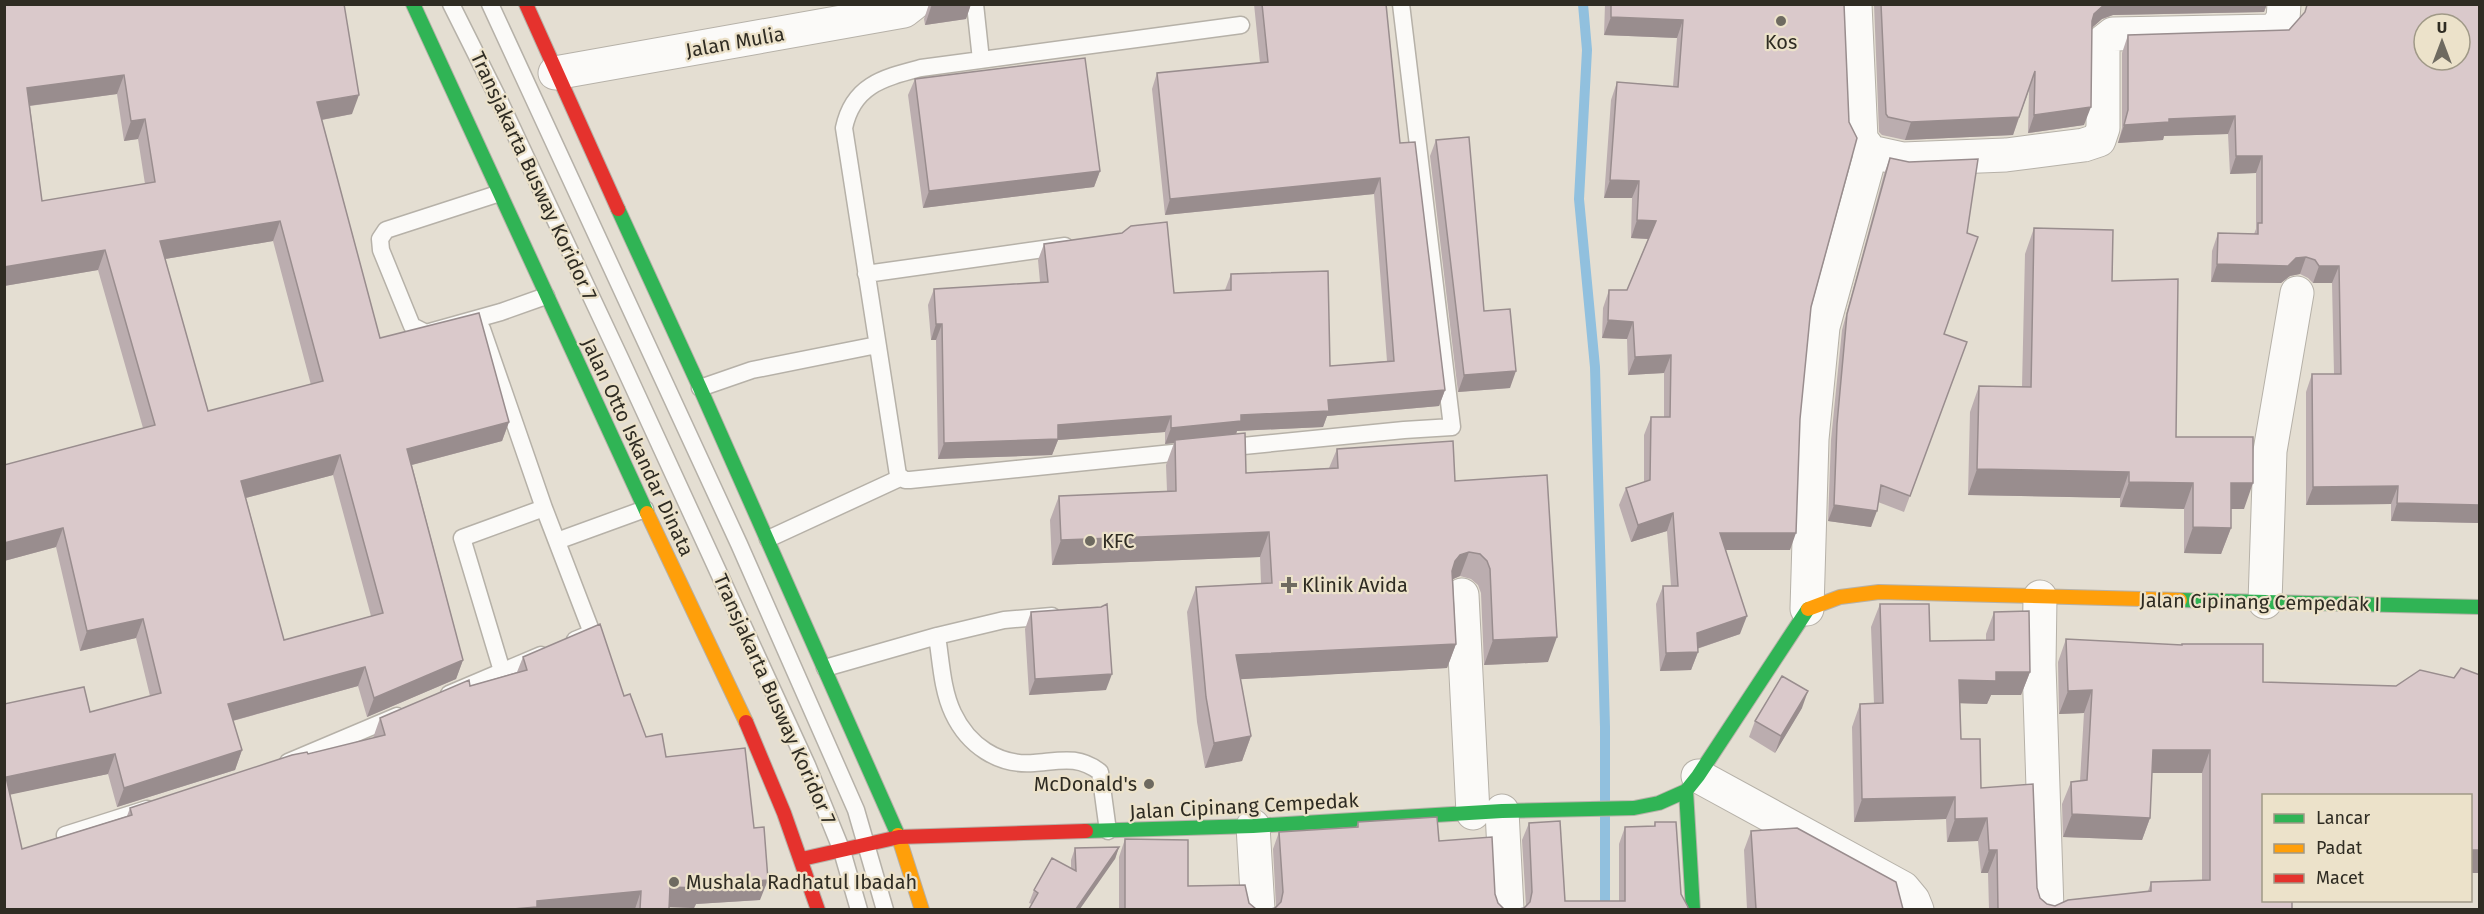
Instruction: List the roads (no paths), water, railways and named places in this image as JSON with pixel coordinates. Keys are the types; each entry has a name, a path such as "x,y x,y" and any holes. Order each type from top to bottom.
{"main road":[{"name":"Jalan Otto Iskandar Dinata","path":"413,4 497,194 752,734 802,860 818,909"},
{"path":"526,4 555,73 768,539 899,837 922,909"},
{"name":"Jalan Cipinang Cempedak I","path":"1807,609 1840,597 1879,592 2480,607"},
{"path":"1693,909 1692,783 1807,609"},
{"name":"Jalan Cipinang Cempedak","path":"802,860 899,837 1253,826 1534,810 1618,810 1659,803 1692,783"}],"street":[{"name":"Jalan Mulia","path":"555,73 904,11 913,4"},
{"path":"1855,4 1861,138 1871,152 1903,159 2006,154 2084,145 2099,140 2103,128 2104,41 2113,34 2274,31 2283,20 2284,4"},
{"path":"2290,4 2317,4"},
{"path":"1807,609 1812,440 1823,327 1871,152"},
{"path":"2265,602 2270,451 2297,293"},
{"path":"1462,595 1487,812 1507,909"},
{"path":"2040,597 2039,665 2047,909"},
{"path":"1692,783 1903,888 1917,909"},
{"path":"1253,826 1257,909"}],"lane":[{"name":"Transjakarta Busway Koridor 7","path":"451,4 499,100 620,358 807,765 842,851 859,909"},
{"name":"Transjakarta Busway Koridor 7","path":"490,4 739,544 856,810 885,909"},
{"path":"975,4 981,60"},
{"path":"768,539 900,478 910,480 1452,427 1401,4"},
{"path":"900,478 844,128 847,113 856,97 868,87 892,76 921,68 1240,25"},
{"path":"497,194 386,230 380,239 381,250 412,326 426,333 546,296"},
{"path":"867,274 1079,244"},
{"path":"439,698 592,633 544,508 478,318"},
{"path":"700,388 752,370 877,345"},
{"path":"502,671 462,538 544,508"},
{"path":"557,541 645,508"},
{"path":"825,668 1004,620 1071,615"},
{"path":"938,636 945,687 953,713 974,742 991,756 1020,764 1075,760 1089,763 1100,772 1108,831"},
{"path":"270,770 407,712"},
{"path":"65,836 168,803"}],"waterway":[{"path":"1583,4 1587,50 1579,199 1595,367 1605,727 1605,910"}],"place":[{"name":"Kos","path":"1781,21"},
{"name":"KFC","path":"1090,541"},
{"name":"Klinik Avida","path":"1289,585"},
{"name":"McDonald's","path":"1149,784"},
{"name":"Mushala Radhatul Ibadah","path":"674,882"}]}
